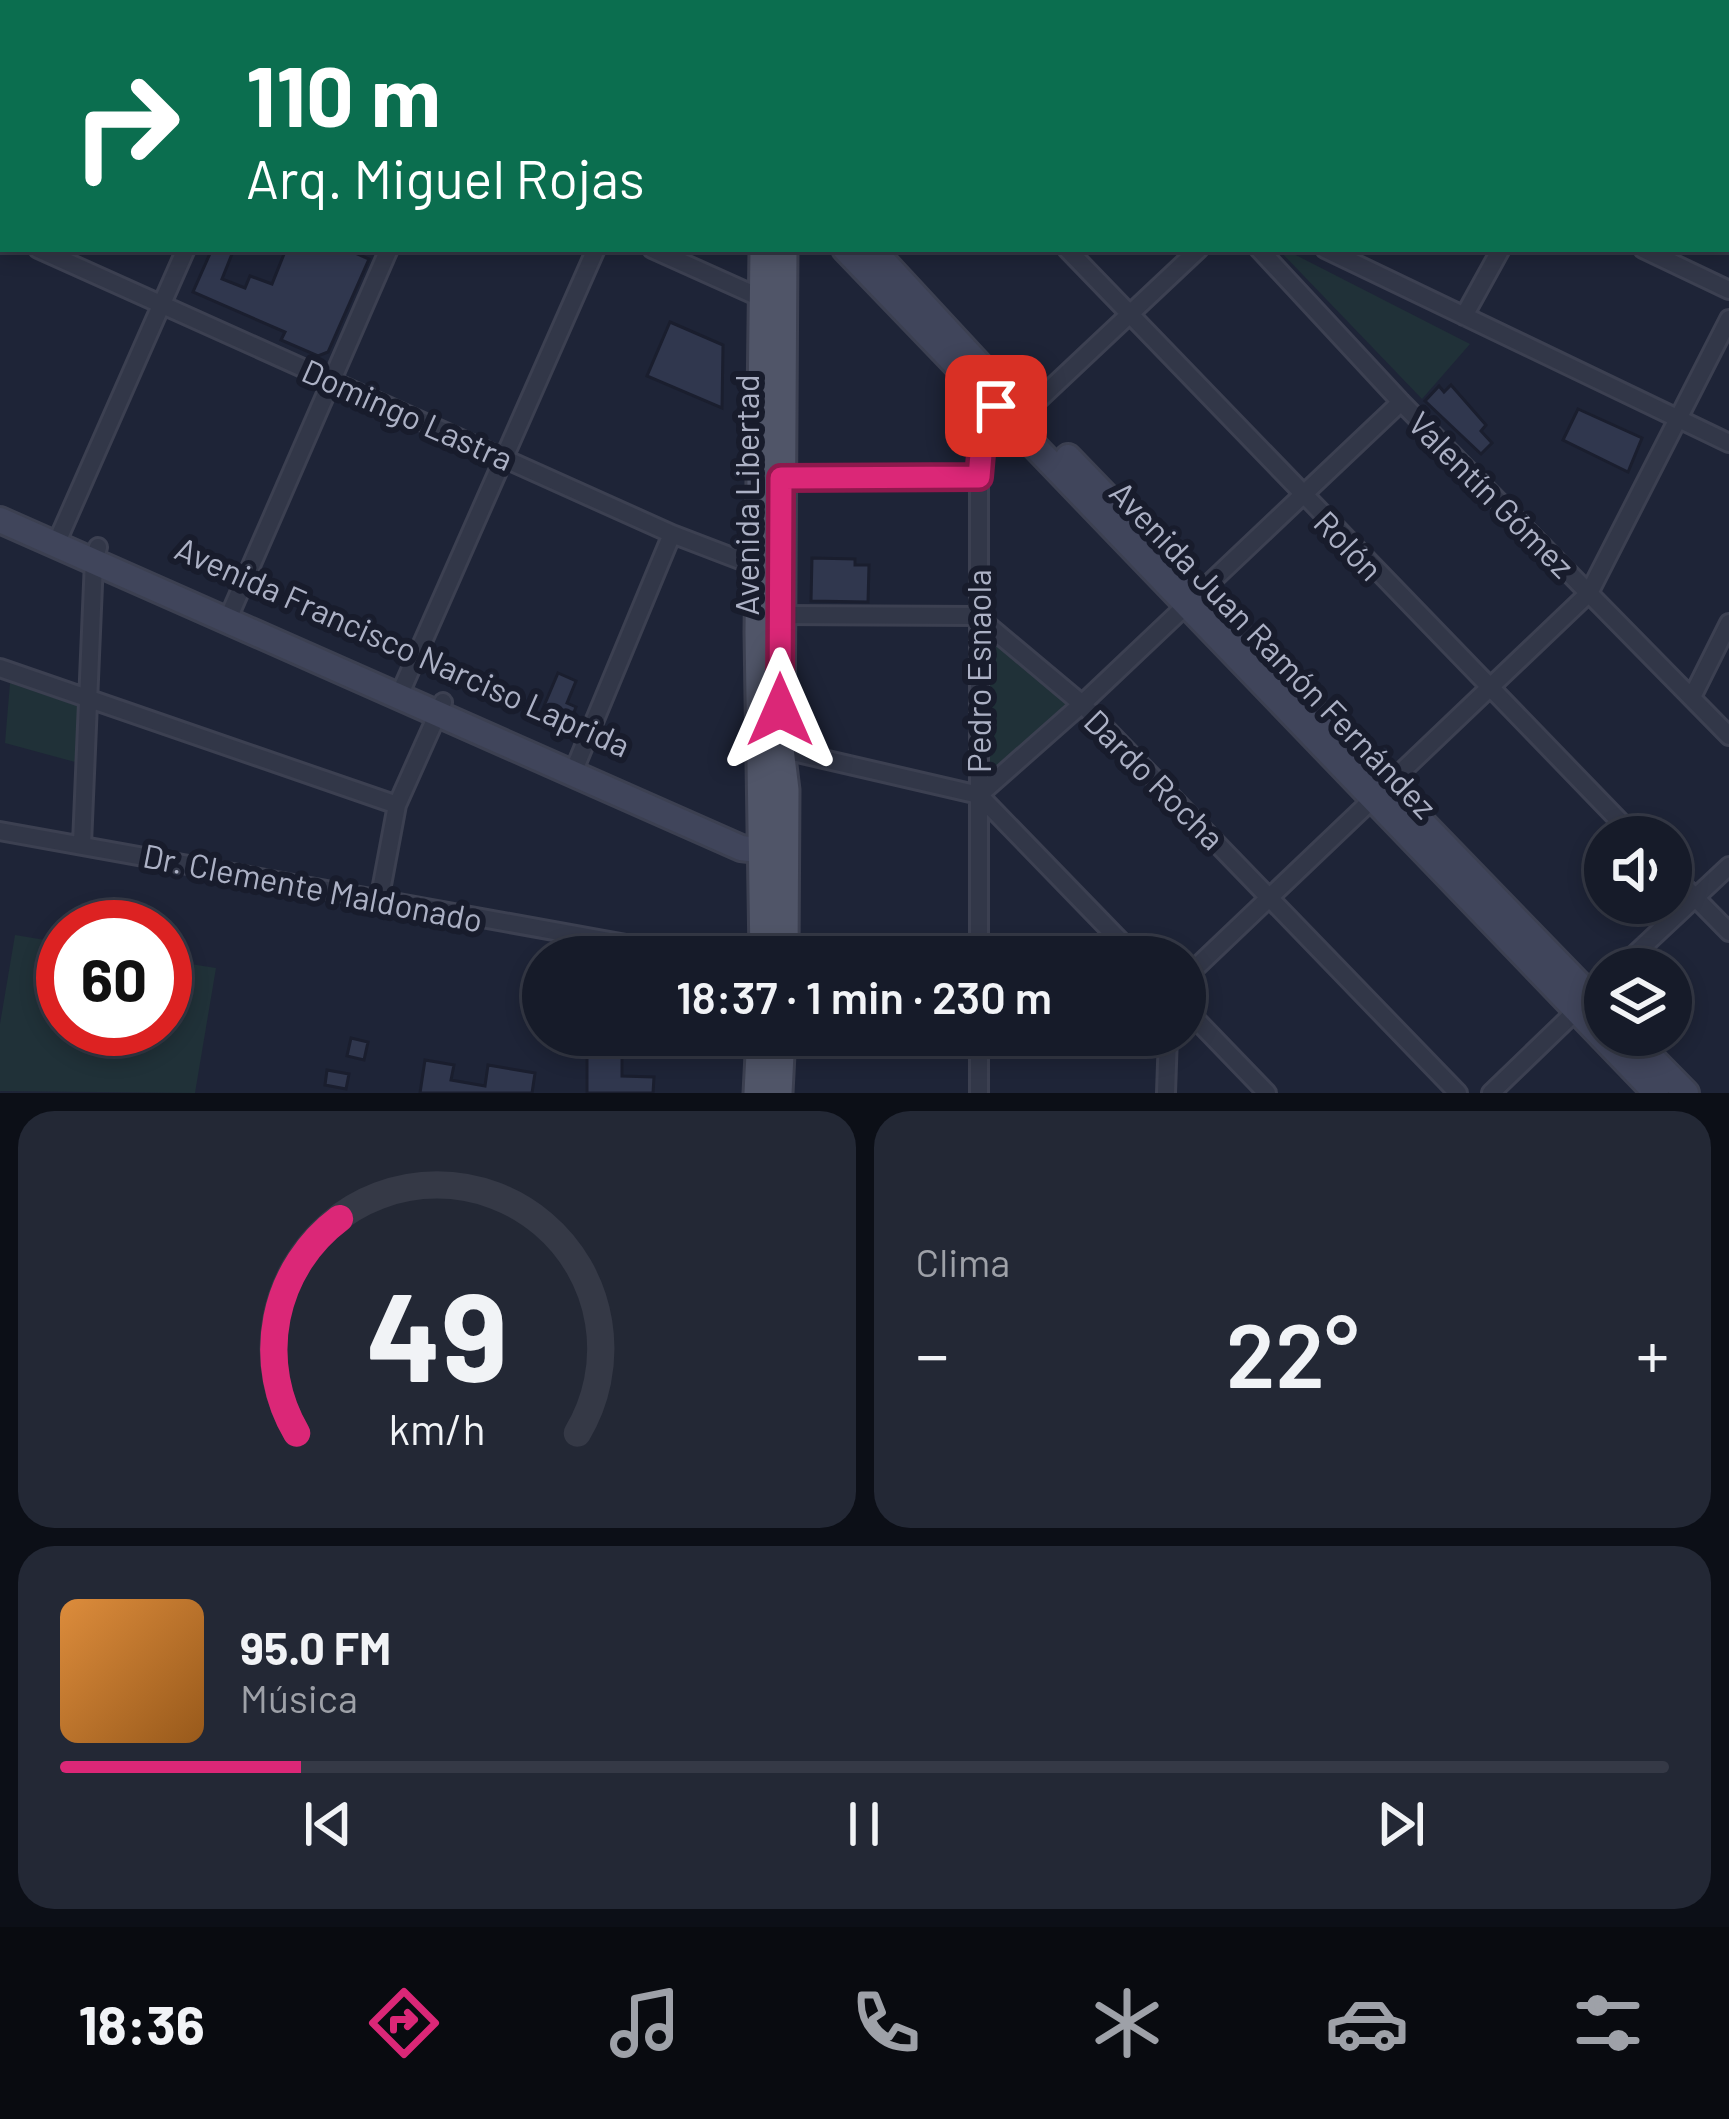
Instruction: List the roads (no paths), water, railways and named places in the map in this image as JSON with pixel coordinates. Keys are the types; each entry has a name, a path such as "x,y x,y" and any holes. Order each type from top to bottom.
{"main road":[{"name":"Avenida Libertad","path":"764,252 761,298 770,570 765,936"},
{"name":"Avenida Libertad","path":"781,936 767,842 785,790 780,749 781,615 770,570 781,478 783,252"},
{"name":"Avenida Juan Ramón Fernández","path":"883,260 1010,409 1379,793 1584,990"},
{"name":"Avenida Francisco Narciso Laprida","path":"0,504 59,538"},
{"name":"Avenida Francisco Narciso Laprida","path":"0,520 59,538 575,768 767,842"},
{"path":"758,1093 760,1056"},
{"path":"778,1093 780,1056"},
{"name":"Avenida Juan Ramón Fernández","path":"1632,1056 1657,1093"},
{"path":"1650,1056 1686,1093"}],"street":[{"name":"Domingo Lastra","path":"45,252 672,533 770,570"},
{"path":"59,538 185,252"},
{"path":"230,614 388,252"},
{"path":"401,691 595,252"},
{"path":"659,252 761,298"},
{"name":"Rolón","path":"1070,252 1614,816"},
{"path":"1010,409 1133,315 1196,252"},
{"name":"Valentín Gómez","path":"1262,252 1401,402 1729,736"},
{"path":"1331,252 1729,443"},
{"path":"1464,316 1499,252"},
{"path":"1649,252 1729,290"},
{"path":"1206,958 1589,592 1729,319"},
{"path":"979,795 1082,704 1401,402"},
{"name":"Pedro Esnaola","path":"979,936 979,477 984,420 1010,409"},
{"path":"781,478 979,477"},
{"path":"575,768 672,533"},
{"path":"82,844 96,554"},
{"path":"781,615 977,616"},
{"name":"Dardo Rocha","path":"977,616 1082,704 1459,1093"},
{"path":"1692,697 1729,623"},
{"path":"0,668 397,805"},
{"path":"379,901 397,805 440,708"},
{"path":"780,749 979,795 1116,936"},
{"name":"Dr. Clemente Maldonado","path":"0,831 578,936"},
{"path":"1641,948 1729,866"},
{"path":"1692,894 1729,932"},
{"path":"1491,1093 1584,1009"},
{"path":"1206,1030 1267,1093"},
{"path":"979,1056 979,1093"},
{"path":"1166,1093 1167,1056"}]}
